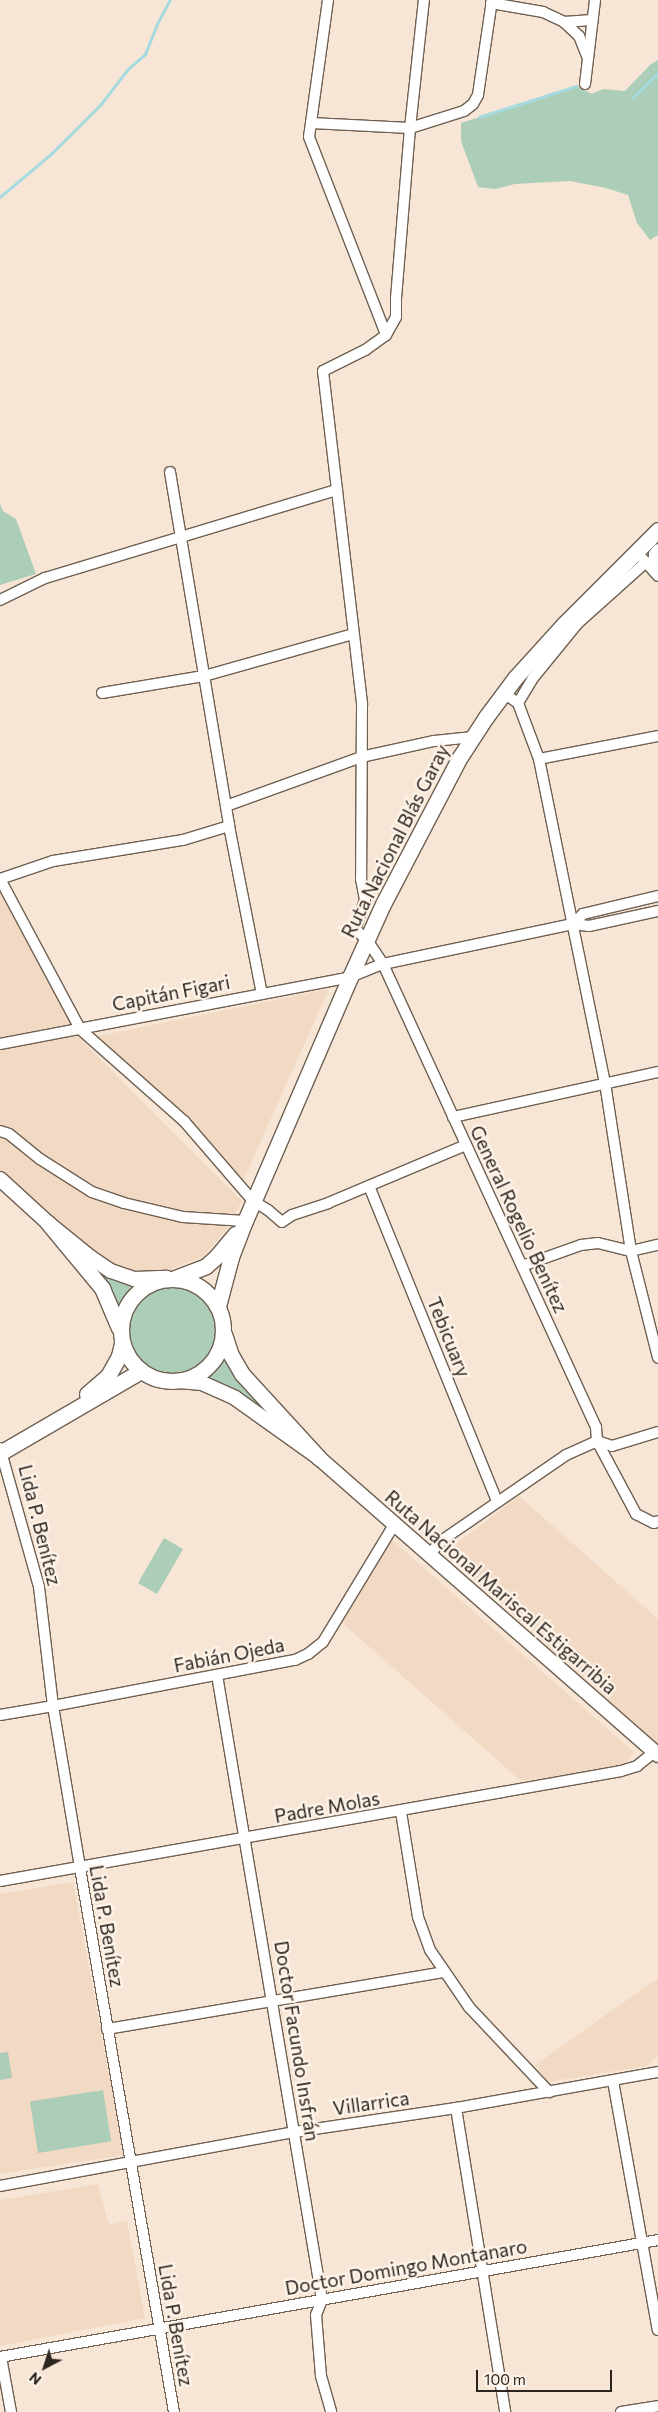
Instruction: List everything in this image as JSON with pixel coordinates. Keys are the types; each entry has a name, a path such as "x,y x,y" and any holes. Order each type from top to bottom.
{"highway":[{"name":"Ruta Nacional Blás Garay","path":"218,1306 231,1257 253,1201 350,977 383,904 460,757 504,693 564,624 648,565 658,530"},
{"name":"Ruta Nacional Blás Garay","path":"171,1278 194,1272 216,1258 245,1221"},
{"path":"48,1223 102,1288 114,1310 126,1354 142,1371 153,1378 179,1381 193,1377 210,1365 221,1347 224,1333"},
{"path":"1,1448 92,1391 115,1366 121,1337 122,1316 129,1302 139,1290 152,1282 171,1278 197,1284 209,1294 218,1306 223,1319 224,1333 230,1354 242,1374 319,1458"},
{"path":"1,1448 142,1371"}],"main road":[{"path":"0,1178 48,1223 90,1257 111,1271 134,1278 171,1278"},
{"name":"Ruta Nacional Mariscal Estigarribia","path":"179,1381 202,1383 235,1398 319,1458 656,1753"}],"street":[{"path":"328,0 309,137 386,335"},
{"path":"361,758 362,705 323,371 365,350 386,335 396,317 410,128 424,0"},
{"path":"585,84 595,0"},
{"path":"311,123 410,128 464,111 473,104 478,95 492,1 543,12 564,22 579,36 588,58"},
{"path":"564,22 592,20"},
{"path":"170,472 229,826 262,994"},
{"path":"0,600 45,578 337,490"},
{"path":"518,703 533,678 578,624 648,565 658,549"},
{"path":"102,693 204,676 353,634"},
{"path":"504,693 518,703 539,759 605,1082 631,1251 658,1358"},
{"path":"539,759 658,736"},
{"path":"226,806 361,758 434,741 473,737"},
{"name":"General Rogelio Benítez","path":"361,758 361,879 365,900 355,929 367,940 383,964 596,1427 597,1441 636,1514 654,1523 658,1522"},
{"path":"229,826 183,840 54,861 0,878 80,1029 184,1121 253,1201 268,1210 282,1222 292,1215 328,1203 466,1145"},
{"path":"573,924 583,914 658,896"},
{"path":"573,924 589,926 658,911"},
{"name":"Capitán Figari","path":"0,1044 350,977 383,964 573,924"},
{"path":"453,1117 605,1082 658,1072"},
{"path":"0,1131 9,1134 40,1159 92,1192 124,1203 183,1217 245,1221"},
{"name":"Tebicuary","path":"369,1186 497,1502"},
{"path":"522,1266 590,1243 605,1244 631,1251 658,1245"},
{"path":"430,1554 441,1541 566,1455 597,1441 612,1446 658,1432"},
{"name":"Lida P. Benítez","path":"1,1448 39,1587 53,1706 174,2412"},
{"name":"Fabián Ojeda","path":"0,1715 295,1660 308,1654 323,1642 395,1523"},
{"name":"Doctor Facundo Insfrán","path":"217,1675 246,1838 322,2300 316,2315 322,2376 332,2412"},
{"name":"Padre Molas","path":"0,1881 401,1812 622,1771 637,1766 656,1753"},
{"path":"401,1812 418,1917 430,1950 469,2007 549,2092"},
{"path":"107,2029 444,1972"},
{"name":"Villarrica","path":"0,2186 294,2132 456,2108 658,2072"},
{"path":"613,2081 658,2330"},
{"path":"456,2108 505,2412"},
{"name":"Doctor Domingo Montanaro","path":"0,2357 658,2240"},
{"path":"0,2357 11,2412"},
{"path":"621,2412 658,2406"}],"shaded area":[{"path":"0,893 80,1039 242,1201 226,1230 203,1257 168,1270 132,1270 106,1261 0,1171"},
{"path":"329,989 242,1183 94,1037"},
{"path":"519,1496 658,1619 658,1744 444,1553"},
{"path":"392,1540 634,1752 624,1766 521,1781 338,1619"},
{"path":"73,1882 124,2155 0,2174 0,1894"},
{"path":"658,1978 658,2056 646,2066 548,2082 535,2065"},
{"path":"98,2184 109,2225 127,2221 145,2318 0,2346 0,2200"}],"green space":[{"path":"658,60 658,235 650,240 637,223 628,195 606,188 570,181 515,184 495,189 478,187 461,141 461,123 576,86 592,94 603,89 625,91 651,64"},
{"path":"0,504 3,511 16,519 36,574 0,585"},
{"path":"89,1262 137,1284 126,1294 119,1308 112,1290"},
{"path":"172,1284 189,1288 204,1297 213,1312 217,1329 213,1346 204,1361 189,1370 172,1374 155,1370 140,1361 131,1346 127,1329 131,1312 140,1297 155,1288"},
{"path":"222,1355 232,1370 276,1419 199,1378 212,1371"},
{"path":"164,1538 183,1549 157,1594 138,1583"},
{"path":"8,2052 12,2078 0,2080 0,2053"},
{"path":"103,2090 111,2141 38,2153 30,2102"}],"waterway":[{"path":"0,197 51,154 101,104 128,69 145,54 157,24 170,0"},
{"path":"633,98 658,73"},
{"path":"479,117 576,86"}]}
